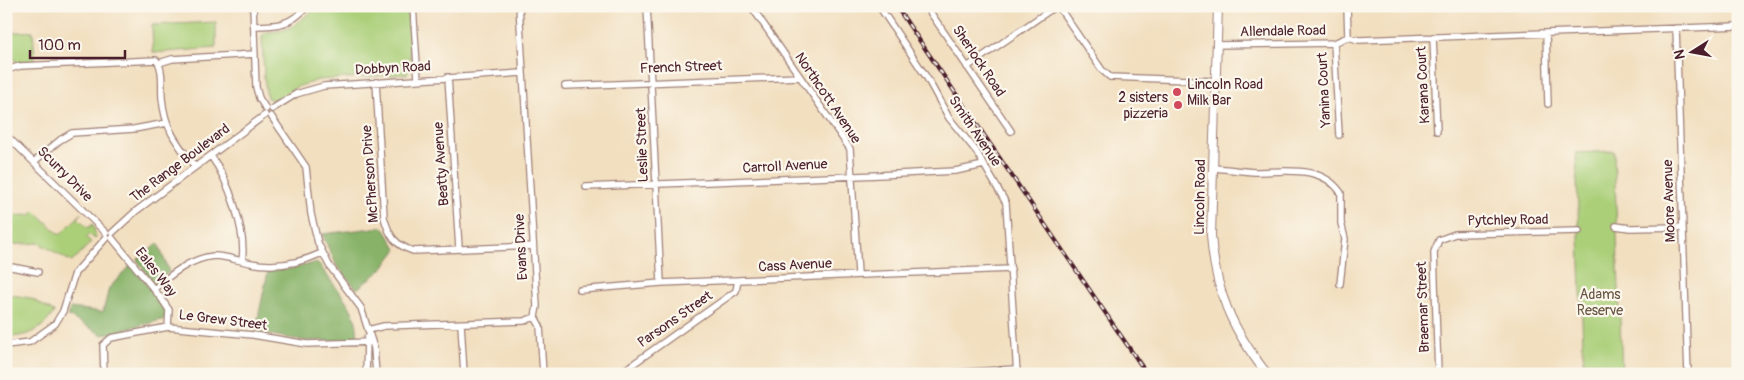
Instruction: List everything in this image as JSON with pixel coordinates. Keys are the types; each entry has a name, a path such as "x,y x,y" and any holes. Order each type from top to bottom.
{"main road":[{"name":"Lincoln Road","path":"1218,6 1211,235 1216,279 1231,321 1267,374"}],"street":[{"path":"253,6 257,93 306,167 313,226 322,253 337,277 356,300 368,330 369,342 366,374"},
{"path":"254,26 284,25 297,18 307,6"},
{"name":"Evans Drive","path":"518,6 537,306 535,317 540,326 543,374"},
{"name":"Leslie Street","path":"647,6 661,283"},
{"name":"Northcott Avenue","path":"751,6 798,77 850,149 854,175 855,249 858,274"},
{"name":"Smith Avenue","path":"878,6 927,78 949,118 976,151 1006,203 1017,371"},
{"name":"Sherlock Road","path":"926,6 1011,131"},
{"path":"967,67 1057,6 1102,70 1110,77 1216,81"},
{"path":"1348,6 1348,37"},
{"path":"413,7 418,79"},
{"name":"Allendale Road","path":"1216,45 1334,43 1348,37 1359,40 1738,26"},
{"name":"Moore Avenue","path":"1676,28 1688,374"},
{"path":"1546,33 1548,104"},
{"name":"Karana Court","path":"1433,37 1437,131"},
{"name":"Yanina Court","path":"1334,43 1339,135"},
{"path":"159,63 172,58 255,54"},
{"path":"6,70 20,66 152,59 159,63"},
{"path":"159,63 166,121 182,152 194,168"},
{"name":"Dobbyn Road","path":"268,112 291,96 309,89 337,84 522,73"},
{"name":"Beatty Avenue","path":"448,77 459,248"},
{"name":"French Street","path":"565,86 652,81 798,77"},
{"name":"McPherson Drive","path":"376,82 384,217 388,232 396,243 413,251 533,246"},
{"name":"The Range Boulevard","path":"6,346 30,342 50,330 60,317 71,281 79,266 109,235 136,211 268,112"},
{"path":"36,163 60,140 72,133 148,126 166,121"},
{"name":"Scurry Drive","path":"6,135 109,235"},
{"path":"209,157 222,174 231,192 243,246 242,261"},
{"name":"Carroll Avenue","path":"586,187 955,171 984,165"},
{"path":"1213,168 1264,172 1295,169 1317,175 1333,184 1341,193 1341,223 1345,239 1340,284"},
{"path":"1616,226 1630,228 1682,227"},
{"name":"Pytchley Road","path":"1439,240 1455,234 1579,231"},
{"name":"Eales Way","path":"109,235 154,289 168,310 168,327"},
{"name":"Braemar Street","path":"1438,374 1434,252 1439,240"},
{"path":"154,289 174,273 202,259 217,256 279,265 322,253"},
{"path":"6,266 38,272"},
{"name":"Cass Avenue","path":"580,290 661,283 1011,269"},
{"name":"Parsons Street","path":"619,374 736,291 738,280"},
{"path":"368,330 384,326 461,324 524,320 535,317"},
{"path":"461,324 464,374"},
{"name":"Le Grew Street","path":"104,374 103,345 105,342 111,338 168,327 226,331 307,344 369,342"},
{"path":"369,342 375,354 376,374"},
{"path":"932,374 1017,371"}],"green space":[{"path":"322,6 407,6 411,70 407,74 318,80 297,87 273,100 267,98 262,36 267,32 278,31 292,26"},
{"path":"216,22 216,48 153,53 152,25"},
{"path":"33,31 35,61 16,63 15,59 6,60 6,33"},
{"name":"Adams Reserve","path":"1614,151 1622,374 1584,374 1576,153"},
{"path":"35,211 60,235 82,213 78,218 88,228 93,224 96,237 95,239 89,234 86,237 91,242 72,262 39,243 6,245 6,216 31,215"},
{"path":"383,227 397,249 381,270 357,289 337,266 322,234"},
{"path":"158,243 169,272 155,285 137,260"},
{"path":"315,263 320,265 351,309 355,318 357,340 306,341 255,332 268,271 290,269"},
{"path":"131,265 164,306 165,319 103,335 68,316 70,308 103,312 109,288"},
{"path":"6,294 30,298 54,312 40,328 21,336 6,337"}],"railway":[{"path":"896,6 1147,374"}],"place":[{"name":"Lincoln Road Milk Bar","path":"1177,92"},
{"name":"2 sisters pizzeria","path":"1178,105"}]}
